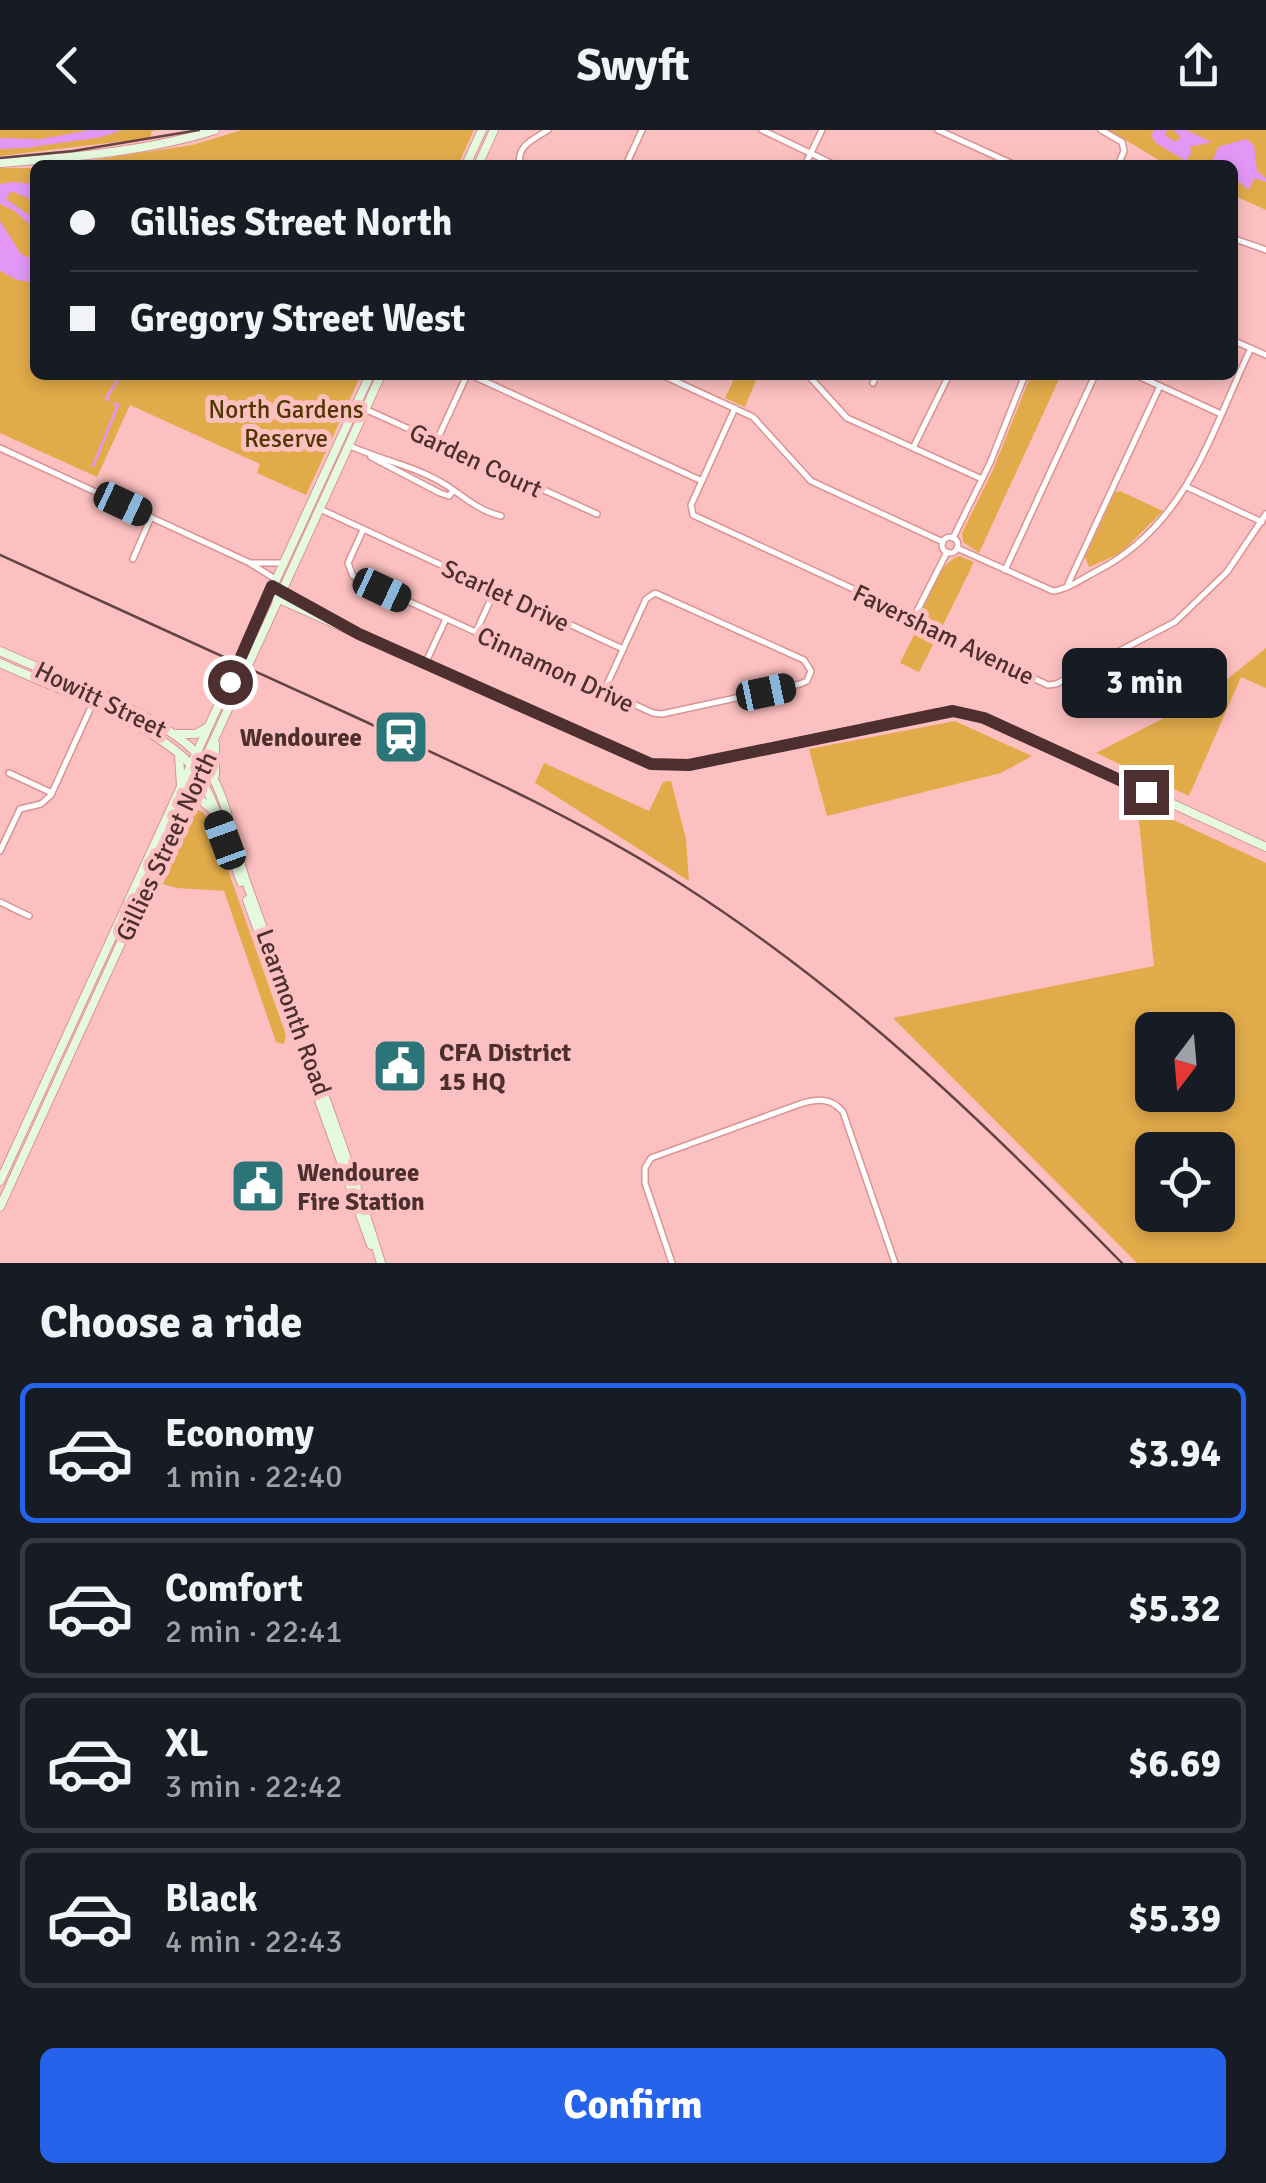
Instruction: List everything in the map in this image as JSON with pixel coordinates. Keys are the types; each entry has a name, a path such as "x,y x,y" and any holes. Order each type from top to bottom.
{"main road":[{"path":"0,163 164,143 215,130"},
{"path":"468,160 482,130"},
{"path":"480,160 494,130"},
{"name":"Gillies Street North","path":"0,1207 185,793 192,766 214,739 320,509 348,445 369,380"},
{"name":"Gillies Street North","path":"0,1181 185,793 198,775 211,725 282,564 378,380"},
{"path":"272,586 359,634 633,758 668,766 716,760 936,712 973,714 1266,847"},
{"name":"Howitt Street","path":"0,651 174,734 201,759"},
{"path":"10,668 14,658"},
{"name":"Howitt Street","path":"0,663 142,729 179,752 198,775"},
{"path":"92,705 96,696"},
{"path":"174,734 196,734 211,725"},
{"path":"214,739 214,780"},
{"path":"179,752 185,793 216,812"},
{"name":"Learmonth Road","path":"201,759 214,780 269,951"},
{"name":"Learmonth Road","path":"198,775 269,951 379,1263"},
{"path":"42,1090 52,1094"}],"street":[{"path":"519,160 524,146 548,130"},
{"path":"628,160 642,130"},
{"path":"762,130 825,160"},
{"path":"808,160 822,130"},
{"path":"938,130 1004,160"},
{"path":"1101,130 1124,145 1120,160"},
{"path":"1238,240 1266,250"},
{"path":"1238,343 1266,355"},
{"path":"1238,377 1251,348"},
{"path":"436,442 467,380"},
{"path":"480,380 702,481 735,408"},
{"path":"679,380 756,420 812,481 943,542 947,552"},
{"path":"813,380 847,418 982,480"},
{"path":"913,448 947,380"},
{"path":"943,542 953,538 982,480 1023,380"},
{"path":"1005,570 1093,380"},
{"path":"1147,380 1221,414"},
{"path":"953,538 958,548 1048,590 1067,587 1124,557 1167,515 1187,487 1236,380"},
{"path":"1067,587 1160,386"},
{"name":"Garden Court","path":"361,407 597,514"},
{"path":"348,445 440,493 448,496 452,492"},
{"path":"0,448 248,562 272,586"},
{"path":"360,451 417,471 501,516"},
{"path":"412,480 417,471"},
{"name":"Faversham Avenue","path":"702,481 692,512 914,616 946,638 1045,684 1054,684 1175,622 1228,572 1266,514"},
{"path":"440,493 444,484"},
{"path":"1187,487 1262,522"},
{"name":"Scarlet Drive","path":"320,509 623,649"},
{"path":"133,558 151,517"},
{"path":"315,520 334,517"},
{"name":"Cinnamon Drive","path":"363,530 348,564 350,573 650,712 662,714 800,684 811,673 804,660 658,593 647,598 623,649"},
{"path":"914,616 947,552 958,548"},
{"path":"1082,555 1084,566 1096,572"},
{"path":"248,562 282,564"},
{"path":"476,632 494,590"},
{"path":"425,664 446,619"},
{"path":"604,691 623,649"},
{"path":"0,851 20,809 44,803 52,793 92,705"},
{"path":"8,774 52,793"},
{"path":"0,902 29,916"},
{"path":"672,1263 645,1182 645,1168 651,1158 812,1100 832,1102 844,1112 895,1263"}],"green space":[{"path":"0,130 160,130 152,131 150,138 0,156"},
{"path":"242,130 474,130 460,160 94,160 192,145"},
{"path":"1109,130 1266,130 1266,210 1238,197 1238,160 1159,160"},
{"name":"North Gardens Reserve","path":"0,168 30,168 30,380 359,380 306,495 257,473 260,464 130,405 97,477 0,433"},
{"path":"734,380 756,380 745,407 725,398"},
{"path":"1029,380 1059,380 979,553 963,542 962,533 993,470"},
{"path":"1115,492 1163,511 1121,553 1089,567 1085,557"},
{"path":"959,556 974,562 940,631 923,617 922,611 941,572"},
{"path":"918,627 935,641 919,672 900,663"},
{"path":"1266,648 1266,688 1241,677 1189,796 1096,753 1205,697"},
{"path":"955,721 1032,756 1001,773 827,816 809,749"},
{"path":"544,763 649,811 663,782 671,781 686,839 689,881 535,783"},
{"path":"1137,803 1266,863 1266,1263 1137,1263 893,1018 1154,966"},
{"path":"195,809 203,812 215,833 286,1035 284,1044 276,1042 224,891 163,884"}],"shaded area":[{"path":"90,130 122,130 102,137 0,149 0,138 41,139"},
{"path":"1155,130 1167,130 1165,135 1175,142 1181,137 1173,130 1186,130 1212,142 1190,147 1191,153 1184,160 1156,143 1151,135"},
{"path":"1246,139 1254,145 1257,171 1266,182 1255,178 1248,190 1238,181 1238,160 1213,160 1218,147"},
{"path":"0,184 30,184 30,199 11,191 6,199 30,216 30,225 0,204"},
{"path":"0,221 21,254 30,258 30,282 0,271"}],"waterway":[{"path":"109,400 106,398 118,380"},
{"path":"93,466 118,405 115,404"}],"tram line":[{"path":"0,158 73,151 199,130"}],"railway":[{"path":"0,555 477,774 601,837 681,884 802,969 913,1061 1122,1263"}],"place":[{"name":"Wendouree","path":"401,737"},
{"name":"CFA District 15 HQ","path":"400,1066"},
{"name":"Wendouree Fire Station","path":"258,1186"}],"route":[{"path":"230,682 272,586 359,634 651,764 689,765 953,711 984,718 1146,792"}]}
